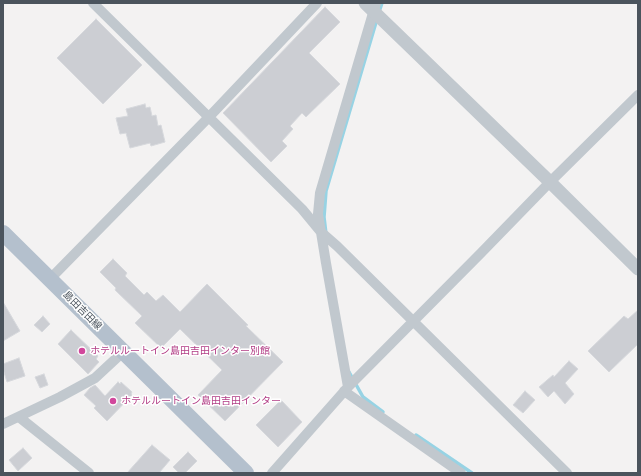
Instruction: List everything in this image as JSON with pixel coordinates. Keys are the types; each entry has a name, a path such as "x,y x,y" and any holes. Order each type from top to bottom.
{"main road":[{"name":"島田吉田線","path":"3,233 246,473"}],"street":[{"path":"93,3 302,209 321,232 567,473"},
{"path":"50,279 209,117 317,3"},
{"path":"372,7 384,21 638,269"},
{"path":"372,7 320,193 318,214 347,388 461,473"},
{"path":"272,473 347,388 638,95"},
{"path":"3,424 60,397 95,378 123,352"},
{"path":"19,417 89,473"}],"building":[{"path":"325,7 340,22 309,53 340,84 306,117 302,113 290,126 293,129 282,141 287,146 271,162 223,113"},
{"path":"96,19 142,65 103,104 57,58"},
{"path":"145,104 146,108 150,107 152,116 156,115 158,126 161,125 165,142 151,146 150,143 130,148 126,133 120,134 116,118 128,116 126,109"},
{"path":"113,259 127,273 125,276 144,295 147,292 156,301 163,295 180,312 207,284 248,325 246,326 283,362 225,421 198,395 222,370 180,329 161,348 135,323 142,316 115,290 116,288 100,272"},
{"path":"3,302 20,331 3,341"},
{"path":"638,310 638,344 609,372 588,351 624,316 628,319"},
{"path":"43,316 50,324 42,332 34,325"},
{"path":"71,330 98,356 96,359 99,362 88,374 58,344"},
{"path":"19,358 25,376 7,382 3,364"},
{"path":"569,361 578,369 565,383 574,394 565,404 554,391 548,397 539,387 553,375 554,377"},
{"path":"44,374 48,385 40,388 35,377"},
{"path":"118,382 120,384 121,382 132,392 132,395 107,421 94,408 96,406 84,395 95,385 105,396"},
{"path":"525,391 535,400 523,413 513,405"},
{"path":"281,400 302,422 278,447 256,425"},
{"path":"152,445 170,460 159,473 127,473"},
{"path":"23,448 32,458 18,471 9,460"},
{"path":"188,452 197,461 185,473 179,473 173,467"}],"waterway":[{"path":"379,12 382,3"},
{"path":"326,234 324,217 326,191 377,19"},
{"path":"349,372 363,397 383,412"},
{"path":"416,435 472,473"}],"place":[{"name":"ホテルルートイン島田吉田インター別館","path":"82,351"},
{"name":"ホテルルートイン島田吉田インター","path":"113,401"}]}
